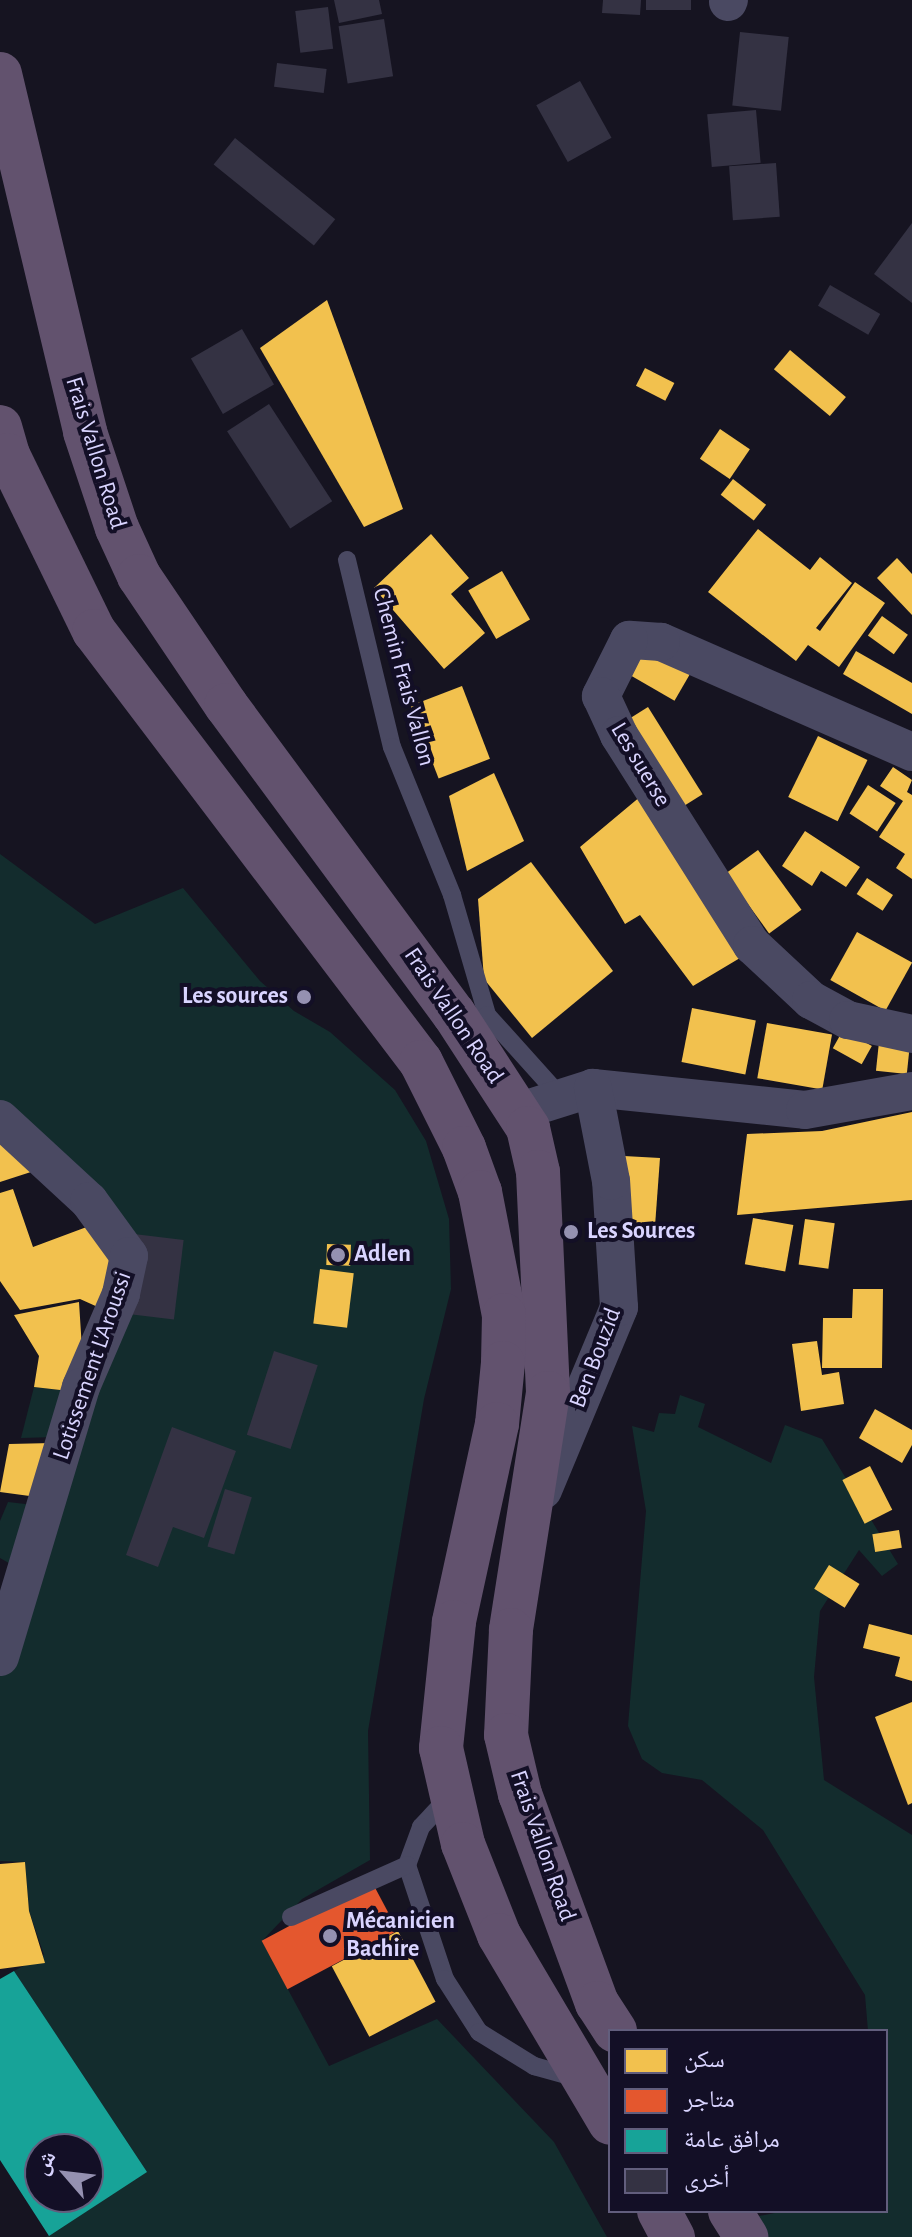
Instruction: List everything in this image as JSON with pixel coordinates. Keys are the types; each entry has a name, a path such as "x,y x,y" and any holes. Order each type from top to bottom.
{"highway":[{"name":"Frais Vallon Road","path":"0,74 85,432 112,516 139,576 226,705 454,1014 528,1128 538,1172 548,1393 511,1630 506,1735 520,1794 597,2003 614,2029"},
{"path":"0,427 8,455 94,631 421,1062 480,1192 504,1315 503,1363 497,1424 471,1528 442,1703 441,1748 454,1792 463,1844 499,1935 608,2120"},
{"path":"660,2213 673,2237"},
{"path":"731,2213 746,2237"}],"street":[{"name":"Les suerse","path":"912,752 661,642 629,640 601,696 619,735 752,945 811,1000 848,1020 912,1034"},
{"path":"517,1112 577,1092 805,1110 912,1091"},
{"name":"Ben Bouzid","path":"528,1526 619,1307 611,1181 577,1092"},
{"name":"Lotissement L'Aroussi","path":"0,1119 89,1201 129,1256 121,1294 81,1387 0,1657"}],"lane":[{"name":"Chemin Frais Vallon","path":"347,560 392,747 452,895 487,1015 577,1092"},
{"path":"454,1792 421,1827 407,1865 445,1979 479,2032 534,2066 585,2080"},
{"path":"291,1917 407,1865"}],"green space":[{"path":"0,854 95,924 183,888 260,981 294,1011 330,1032 395,1090 426,1141 449,1219 451,1289 424,1399 368,1731 370,1860 302,1899 262,1941 329,2066 437,2019 554,2142 607,2237 46,2237 83,2213 104,2213 104,2199 146,2172 14,1971 44,1955 29,1911 25,1862 0,1861 0,1656 127,1270 0,1119"},
{"path":"34,1387 69,1391 56,1437 21,1438"},
{"path":"680,1395 705,1404 698,1427 771,1463 785,1425 822,1439 898,1564 882,1576 859,1550 820,1611 814,1677 824,1780 912,1835 912,2237 765,2237 754,2217 775,2213 888,2213 888,2029 868,2029 865,1995 763,1830 702,1780 662,1773 642,1759 628,1726 646,1511 632,1426 654,1432 659,1413 675,1414"},
{"path":"8,1502 34,1505 14,1566 0,1558 0,1521"}],"building: سكن":[{"path":"327,300 403,509 364,527 260,348"},
{"path":"790,350 846,397 830,416 774,369"},
{"path":"645,368 674,383 665,401 636,386"},
{"path":"720,429 750,449 730,479 700,459"},
{"path":"733,479 766,505 754,521 721,495"},
{"path":"758,529 810,570 820,557 852,583 816,628 820,631 855,582 885,603 839,667 808,645 796,661 708,592"},
{"path":"431,534 469,578 451,594 485,633 444,669 374,588"},
{"path":"897,558 912,574 912,615 877,578"},
{"path":"502,571 530,619 496,639 468,590"},
{"path":"882,616 908,635 894,654 868,635"},
{"path":"649,633 697,661 674,701 626,673"},
{"path":"856,651 912,683 912,714 843,674"},
{"path":"462,686 490,759 439,779 411,706"},
{"path":"648,707 703,794 662,820 607,732"},
{"path":"818,736 867,760 838,821 788,797"},
{"path":"893,767 912,780 907,792 912,795 912,879 896,868 905,854 879,837 903,801 880,786"},
{"path":"494,773 524,841 467,871 449,796"},
{"path":"868,785 896,803 877,831 849,814"},
{"path":"641,796 745,955 693,986 640,915 625,924 580,847"},
{"path":"805,831 860,867 846,887 821,871 812,886 782,866"},
{"path":"758,850 801,910 769,933 726,874"},
{"path":"531,862 613,971 532,1038 484,979 478,899"},
{"path":"867,878 893,895 883,911 857,894"},
{"path":"857,932 912,962 885,1011 830,980"},
{"path":"692,1008 756,1020 745,1074 682,1062"},
{"path":"767,1023 832,1034 822,1090 757,1078"},
{"path":"843,1030 872,1046 862,1064 833,1048"},
{"path":"879,1042 910,1045 907,1074 876,1071"},
{"path":"912,1112 912,1200 737,1215 747,1134 822,1131"},
{"path":"0,1142 34,1171 0,1182"},
{"path":"624,1156 660,1158 655,1226 633,1227 623,1186"},
{"path":"13,1189 33,1247 92,1225 117,1258 100,1308 80,1299 20,1310 0,1281 0,1193"},
{"path":"753,1218 793,1225 785,1271 745,1264"},
{"path":"805,1219 835,1223 828,1269 799,1265"},
{"name":"Adlen","path":"327,1244 351,1245 350,1266 326,1265"},
{"path":"320,1269 354,1273 347,1328 313,1324"},
{"path":"853,1289 883,1289 882,1368 822,1368 823,1318 852,1318"},
{"path":"79,1302 82,1349 69,1391 34,1387 39,1356 14,1315"},
{"path":"817,1341 822,1375 839,1372 844,1404 801,1411 792,1344"},
{"path":"875,1409 912,1430 912,1445 902,1463 859,1438"},
{"path":"52,1443 37,1497 0,1492 9,1444"},
{"path":"870,1466 892,1510 865,1524 842,1480"},
{"path":"899,1530 902,1548 875,1552 872,1534"},
{"path":"829,1565 860,1584 845,1608 814,1589"},
{"path":"869,1624 912,1635 912,1681 895,1676 900,1657 863,1648"},
{"path":"912,1702 912,1803 908,1805 875,1717"},
{"path":"25,1862 29,1911 45,1963 0,1969 0,1864"},
{"path":"398,1931 436,2002 369,2037 332,1966"}],"building: متاجر":[{"name":"Mécanicien Bachire","path":"372,1882 398,1931 287,1989 262,1941"}],"building: مرافق عامة":[{"path":"14,1971 147,2172 104,2200 104,2133 24,2133 24,2197 0,2160 0,1979"},
{"path":"34,2213 84,2213 49,2236"}],"building: أخرى":[{"path":"334,0 379,0 382,14 339,23"},
{"path":"603,0 641,0 640,15 602,13"},
{"path":"646,0 691,0 691,10 646,10"},
{"path":"328,7 333,49 300,53 295,11"},
{"path":"384,19 393,76 348,83 339,26"},
{"path":"740,32 789,37 781,111 732,106"},
{"path":"277,63 327,69 324,93 274,87"},
{"path":"580,81 612,138 568,162 536,105"},
{"path":"756,110 761,163 712,167 707,114"},
{"path":"235,138 335,219 314,246 214,164"},
{"path":"776,163 780,217 733,220 729,166"},
{"path":"912,223 912,303 874,274"},
{"path":"830,285 880,314 868,335 818,306"},
{"path":"242,329 274,384 223,414 191,359"},
{"path":"269,404 332,501 290,529 227,431"},
{"path":"134,1234 184,1240 174,1319 124,1313"},
{"path":"274,1351 318,1365 291,1449 247,1435"},
{"path":"172,1427 236,1451 204,1538 173,1527 158,1567 126,1555"},
{"path":"225,1489 252,1497 234,1555 207,1546"}],"place":[{"name":"Les sources","path":"304,997"},
{"name":"Les Sources","path":"571,1232"},
{"name":"Adlen","path":"338,1255"},
{"name":"Mécanicien Bachire","path":"330,1936"}]}
